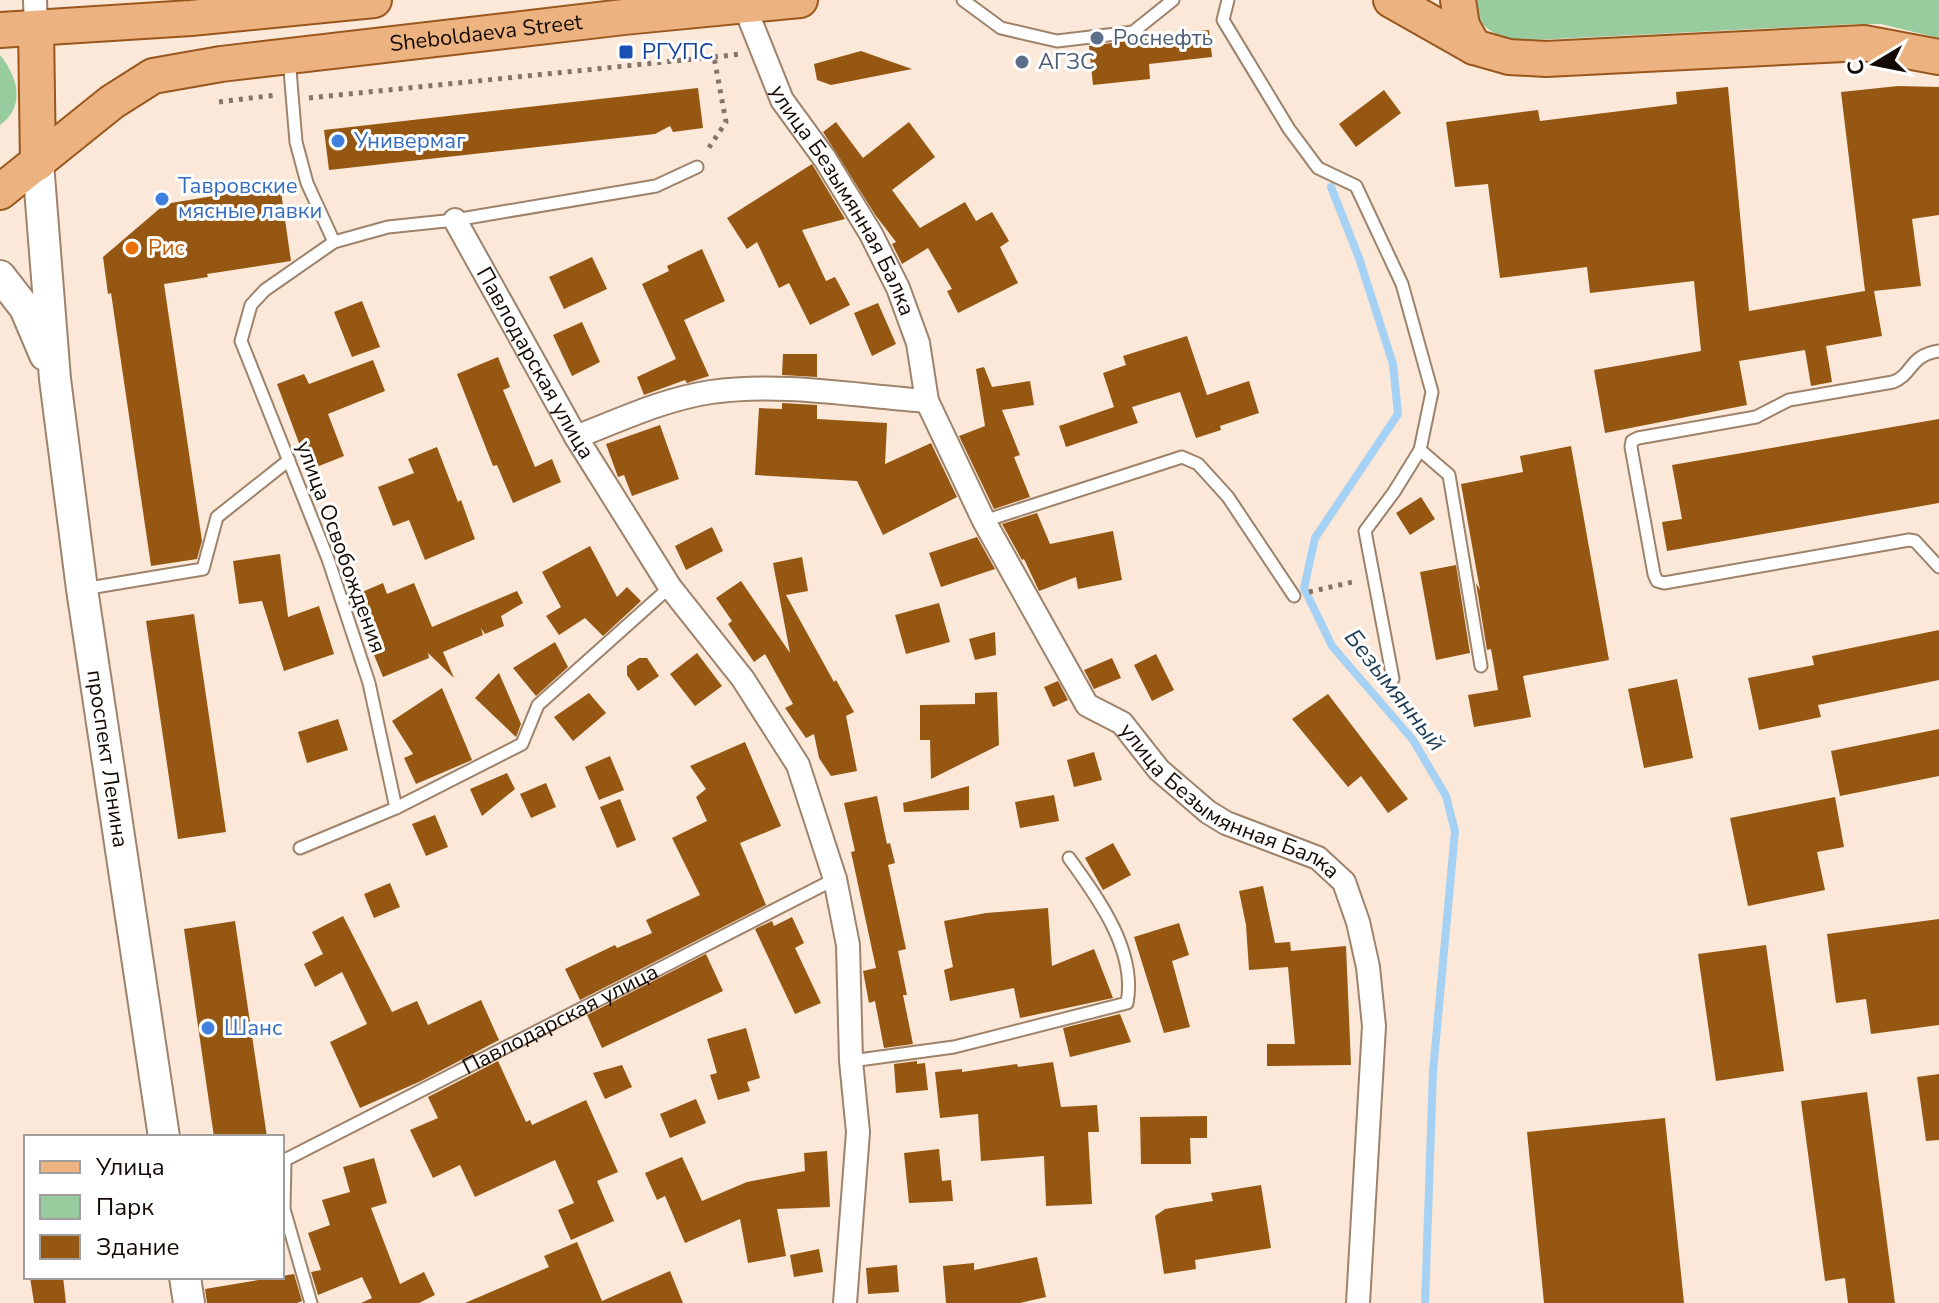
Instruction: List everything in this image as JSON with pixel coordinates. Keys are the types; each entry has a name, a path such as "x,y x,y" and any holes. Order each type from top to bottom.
{"main road":[{"path":"0,30 36,14 374,0"},
{"name":"Sheboldaeva Street","path":"0,192 112,102 153,76 289,56 800,0"},
{"path":"1391,0 1474,47 1509,57 1546,59 1864,43 1939,57"},
{"path":"1458,0 1462,26 1474,47"},
{"path":"36,14 38,163"},
{"name":"проспект Ленина","path":"38,163 55,379 82,589 164,1135"},
{"name":"проспект Ленина","path":"0,276 25,308 55,379"},
{"path":"185,1279 189,1303"}],"street":[{"name":"улица Безымянная Балка","path":"744,5 782,100 825,159 856,209 898,288 918,343 927,401 984,521 1087,705 1122,723 1159,770 1208,812 1226,823 1318,858 1344,882 1358,922 1368,967 1374,1026 1358,1303"},
{"name":"Павлодарская улица","path":"455,220 576,437 670,587 743,679 798,765 835,879 848,945 851,1061 858,1132 845,1303"},
{"path":"576,437 668,401 711,392 773,389 927,401"}],"lane":[{"path":"963,0 1001,28 1057,41 1133,32 1173,0"},
{"path":"1228,0 1223,20 1289,129 1318,168 1356,186 1402,284 1432,392 1420,450 1365,531 1393,679"},
{"path":"289,56 296,142 307,183 334,242 388,227 455,220 656,186 697,167"},
{"name":"улица Освобождения","path":"334,242 265,290 251,305 241,341 328,559 369,683 396,808"},
{"path":"1939,351 1920,356 1900,379 1893,382 1789,400 1756,417 1638,438 1632,441 1631,447 1657,581 1664,583 1909,540 1919,545 1939,567"},
{"path":"1420,450 1449,475 1481,666"},
{"path":"984,521 1182,457 1198,464 1228,497 1294,596"},
{"path":"82,589 203,569 217,517 289,460"},
{"path":"300,848 396,808 522,744 538,705 670,587"},
{"path":"851,1061 954,1047 1127,1003 1131,986 1116,933 1069,858"},
{"name":"Павлодарская улица","path":"311,1303 284,1209 285,1160 835,879"}],"path":[{"path":"219,102 714,57 726,122 697,167"},
{"path":"1324,589 1374,577"}],"green space":[{"path":"1473,0 1939,0 1939,38 1881,24 1856,24 1516,41 1487,28 1478,17"},
{"path":"0,55 15,82 16,100 14,109 0,125"}],"building":[{"path":"1209,30 1212,57 1149,64 1150,79 1093,85 1089,46 1134,40 1144,34 1145,37"},
{"path":"861,51 912,69 831,85 817,80 814,64"},
{"path":"1898,86 1939,87 1939,215 1912,219 1921,286 1874,291 1882,336 1826,346 1832,382 1811,386 1805,350 1739,361 1747,405 1605,433 1594,370 1701,351 1694,281 1590,293 1587,267 1500,278 1488,184 1455,187 1446,122 1538,110 1540,121 1677,104 1676,92 1728,87 1749,311 1865,291 1841,92"},
{"path":"698,88 703,128 673,132 670,126 655,134 329,170 324,130"},
{"path":"1384,90 1401,113 1356,147 1339,124"},
{"path":"836,122 863,158 909,122 935,157 892,190 920,228 965,202 976,221 992,212 1009,241 1000,247 1018,283 958,313 947,291 952,289 928,248 902,264 892,244 896,242 823,132"},
{"path":"812,164 845,219 802,230 826,281 835,277 850,305 810,325 789,283 779,288 757,242 747,249 727,218"},
{"path":"280,185 291,261 164,284 202,541 197,559 151,566 103,257 165,204"},
{"path":"702,249 725,301 684,320 709,376 687,383 685,380 644,395 637,377 676,359 642,284 669,271 667,266"},
{"path":"592,257 607,289 564,309 549,277"},
{"path":"362,301 380,347 352,357 334,312"},
{"path":"878,303 896,344 872,356 854,313"},
{"path":"582,322 600,362 572,376 553,335"},
{"path":"1187,336 1207,395 1249,381 1259,413 1196,438 1180,392 1132,407 1138,423 1066,447 1059,426 1114,407 1103,373 1126,365 1123,356"},
{"path":"783,354 817,354 817,377 782,375"},
{"path":"498,357 510,387 503,390 535,467 552,459 561,482 513,503 497,465 493,466 457,374"},
{"path":"373,360 385,391 328,414 344,456 309,470 277,384 304,374 309,384"},
{"path":"984,367 992,387 1030,381 1034,405 1002,410 1020,455 1014,457 1030,497 994,509 959,436 985,426 976,369"},
{"path":"782,403 817,405 817,419 887,423 885,464 931,443 957,497 883,535 857,481 755,475 759,408 782,409"},
{"path":"1939,419 1939,503 1667,551 1662,522 1682,519 1672,465"},
{"path":"660,425 679,479 632,496 624,475 618,477 606,444"},
{"path":"1571,446 1609,660 1523,676 1531,717 1474,727 1468,695 1498,690 1491,649 1487,650 1461,484 1523,472 1520,456"},
{"path":"437,447 475,539 425,560 409,520 393,526 378,487 414,473 408,459"},
{"path":"1421,497 1435,519 1410,535 1396,513"},
{"path":"1037,513 1050,544 1113,531 1122,580 1078,589 1076,577 1039,591 1002,524"},
{"path":"712,527 723,551 686,570 675,546"},
{"path":"977,537 995,569 941,587 929,553"},
{"path":"590,546 617,597 627,587 641,601 603,636 585,618 559,635 546,616 561,607 542,572"},
{"path":"280,554 288,617 319,606 334,654 284,671 262,601 239,604 233,561"},
{"path":"802,557 808,591 786,595 854,712 846,716 857,771 831,776 819,758 814,734 806,738 785,708 793,704 765,654 754,662 728,624 732,621 716,598 741,581 790,653 773,563"},
{"path":"1456,565 1470,653 1436,660 1420,572"},
{"path":"383,583 387,594 414,583 432,627 517,591 523,603 501,616 504,626 485,634 481,628 483,635 443,652 454,678 428,653 429,658 383,677 372,650 384,644 362,592"},
{"path":"939,603 950,642 906,654 895,615"},
{"path":"194,614 226,832 178,839 146,621"},
{"path":"1939,630 1939,680 1818,705 1821,717 1759,730 1748,678 1814,665 1812,656"},
{"path":"995,632 996,655 975,660 969,639"},
{"path":"555,642 568,667 536,696 513,668"},
{"path":"697,653 722,686 695,706 670,674"},
{"path":"1156,654 1174,690 1152,701 1134,665"},
{"path":"639,658 647,658 659,676 638,691 627,675 627,666"},
{"path":"1112,658 1121,678 1094,689 1084,670"},
{"path":"499,673 521,724 516,737 475,698"},
{"path":"1677,679 1693,758 1644,768 1628,689"},
{"path":"1058,681 1068,700 1053,707 1044,687"},
{"path":"442,688 472,760 416,784 404,758 413,754 392,721"},
{"path":"997,692 999,745 931,779 930,740 920,740 920,705 975,704 975,693"},
{"path":"589,693 606,713 573,741 554,717"},
{"path":"1328,694 1408,799 1388,813 1361,776 1348,787 1292,719"},
{"path":"338,719 348,750 307,763 298,732"},
{"path":"1939,729 1939,776 1840,796 1831,751"},
{"path":"745,742 781,826 740,843 766,905 580,1000 565,969 615,945 617,948 652,933 646,920 700,895 672,838 707,821 696,797 706,789 690,766"},
{"path":"1094,752 1102,780 1074,787 1067,760"},
{"path":"610,756 624,790 599,800 585,767"},
{"path":"507,773 515,789 482,816 470,789"},
{"path":"546,783 556,807 531,818 520,794"},
{"path":"969,786 969,810 904,812 903,803"},
{"path":"1054,795 1059,821 1020,828 1015,802"},
{"path":"877,796 887,844 890,843 895,863 888,865 906,949 898,951 913,1044 884,1048 875,1001 869,1003 863,971 876,968 851,852 855,851 844,803"},
{"path":"1835,797 1844,847 1817,852 1825,890 1748,906 1730,818"},
{"path":"620,799 636,840 617,848 600,807"},
{"path":"435,815 448,847 426,856 412,824"},
{"path":"1113,843 1131,875 1103,890 1085,858"},
{"path":"390,883 400,907 374,918 364,894"},
{"path":"1263,886 1275,943 1290,942 1291,951 1346,946 1351,1065 1267,1066 1267,1044 1295,1044 1288,967 1249,970 1246,925 1239,891"},
{"path":"1048,908 1052,966 1094,949 1113,998 1020,1018 1014,988 950,1001 944,970 953,967 944,921 986,913"},
{"path":"343,916 392,1012 417,1001 428,1025 481,1000 499,1040 421,1081 360,1108 330,1042 367,1024 342,972 315,987 304,964 323,954 312,932"},
{"path":"792,917 804,943 795,948 821,1003 795,1014 755,929 772,921 774,926"},
{"path":"1939,919 1939,1025 1871,1034 1866,999 1836,1003 1827,934"},
{"path":"235,921 267,1135 214,1135 184,929"},
{"path":"1179,923 1189,955 1172,961 1190,1027 1164,1033 1134,937"},
{"path":"1766,945 1784,1071 1716,1081 1698,954"},
{"path":"706,954 723,991 602,1048 587,1015"},
{"path":"1120,1014 1131,1042 1070,1057 1063,1028"},
{"path":"746,1028 760,1078 747,1082 750,1091 718,1100 710,1075 717,1073 707,1039"},
{"path":"498,1061 526,1122 530,1120 532,1125 586,1100 618,1172 597,1181 614,1221 571,1240 558,1210 574,1203 555,1160 475,1197 460,1165 433,1178 410,1130 438,1118 428,1097"},
{"path":"917,1061 917,1064 925,1063 928,1090 896,1093 894,1064"},
{"path":"1053,1062 1061,1107 1097,1105 1099,1132 1088,1132 1092,1204 1046,1206 1044,1156 981,1161 978,1114 940,1118 935,1072"},
{"path":"622,1065 632,1087 605,1099 593,1073"},
{"path":"1939,1074 1939,1140 1926,1141 1917,1077"},
{"path":"1867,1092 1895,1303 1848,1303 1845,1278 1825,1281 1801,1101"},
{"path":"696,1099 706,1123 670,1138 660,1114"},
{"path":"1207,1116 1207,1138 1190,1138 1191,1164 1141,1164 1140,1117"},
{"path":"1665,1118 1684,1303 1544,1303 1527,1132"},
{"path":"939,1149 942,1181 951,1180 953,1201 909,1203 904,1153"},
{"path":"827,1151 830,1207 777,1209 786,1256 748,1263 740,1219 685,1243 665,1196 657,1200 645,1173 682,1157 702,1201 747,1182 805,1171 804,1153"},
{"path":"374,1158 387,1203 371,1208 400,1284 424,1272 435,1295 419,1303 361,1303 372,1298 362,1277 318,1295 311,1272 321,1270 308,1233 330,1225 322,1200 350,1192 343,1167"},
{"path":"1261,1185 1271,1248 1195,1260 1196,1269 1164,1274 1155,1216 1165,1209 1213,1201 1211,1193"},
{"path":"577,1242 602,1301 670,1271 683,1303 465,1303 549,1267 544,1256"},
{"path":"819,1249 823,1272 794,1277 790,1255"},
{"path":"1037,1257 1046,1297 1020,1303 946,1303 943,1266 974,1263 974,1270"},
{"path":"897,1265 899,1292 868,1294 866,1268"},
{"path":"294,1274 302,1301 207,1303 205,1289 264,1279 284,1279 284,1276"},
{"path":"30,1279 63,1279 66,1303 34,1303"}],"waterway":[{"name":"Безымянный","path":"1331,187 1359,258 1393,364 1398,414 1315,538 1304,588 1332,646 1413,740 1446,796 1455,831 1433,1072 1425,1303"}],"place":[{"name":"Роснефть","path":"1097,38"},
{"name":"РГУПС","path":"626,52"},
{"name":"АГЗС","path":"1022,62"},
{"name":"Универмаг","path":"338,141"},
{"name":"Тавровские мясные лавки","path":"162,199"},
{"name":"Рис","path":"132,248"},
{"name":"Шанс","path":"208,1028"}]}
